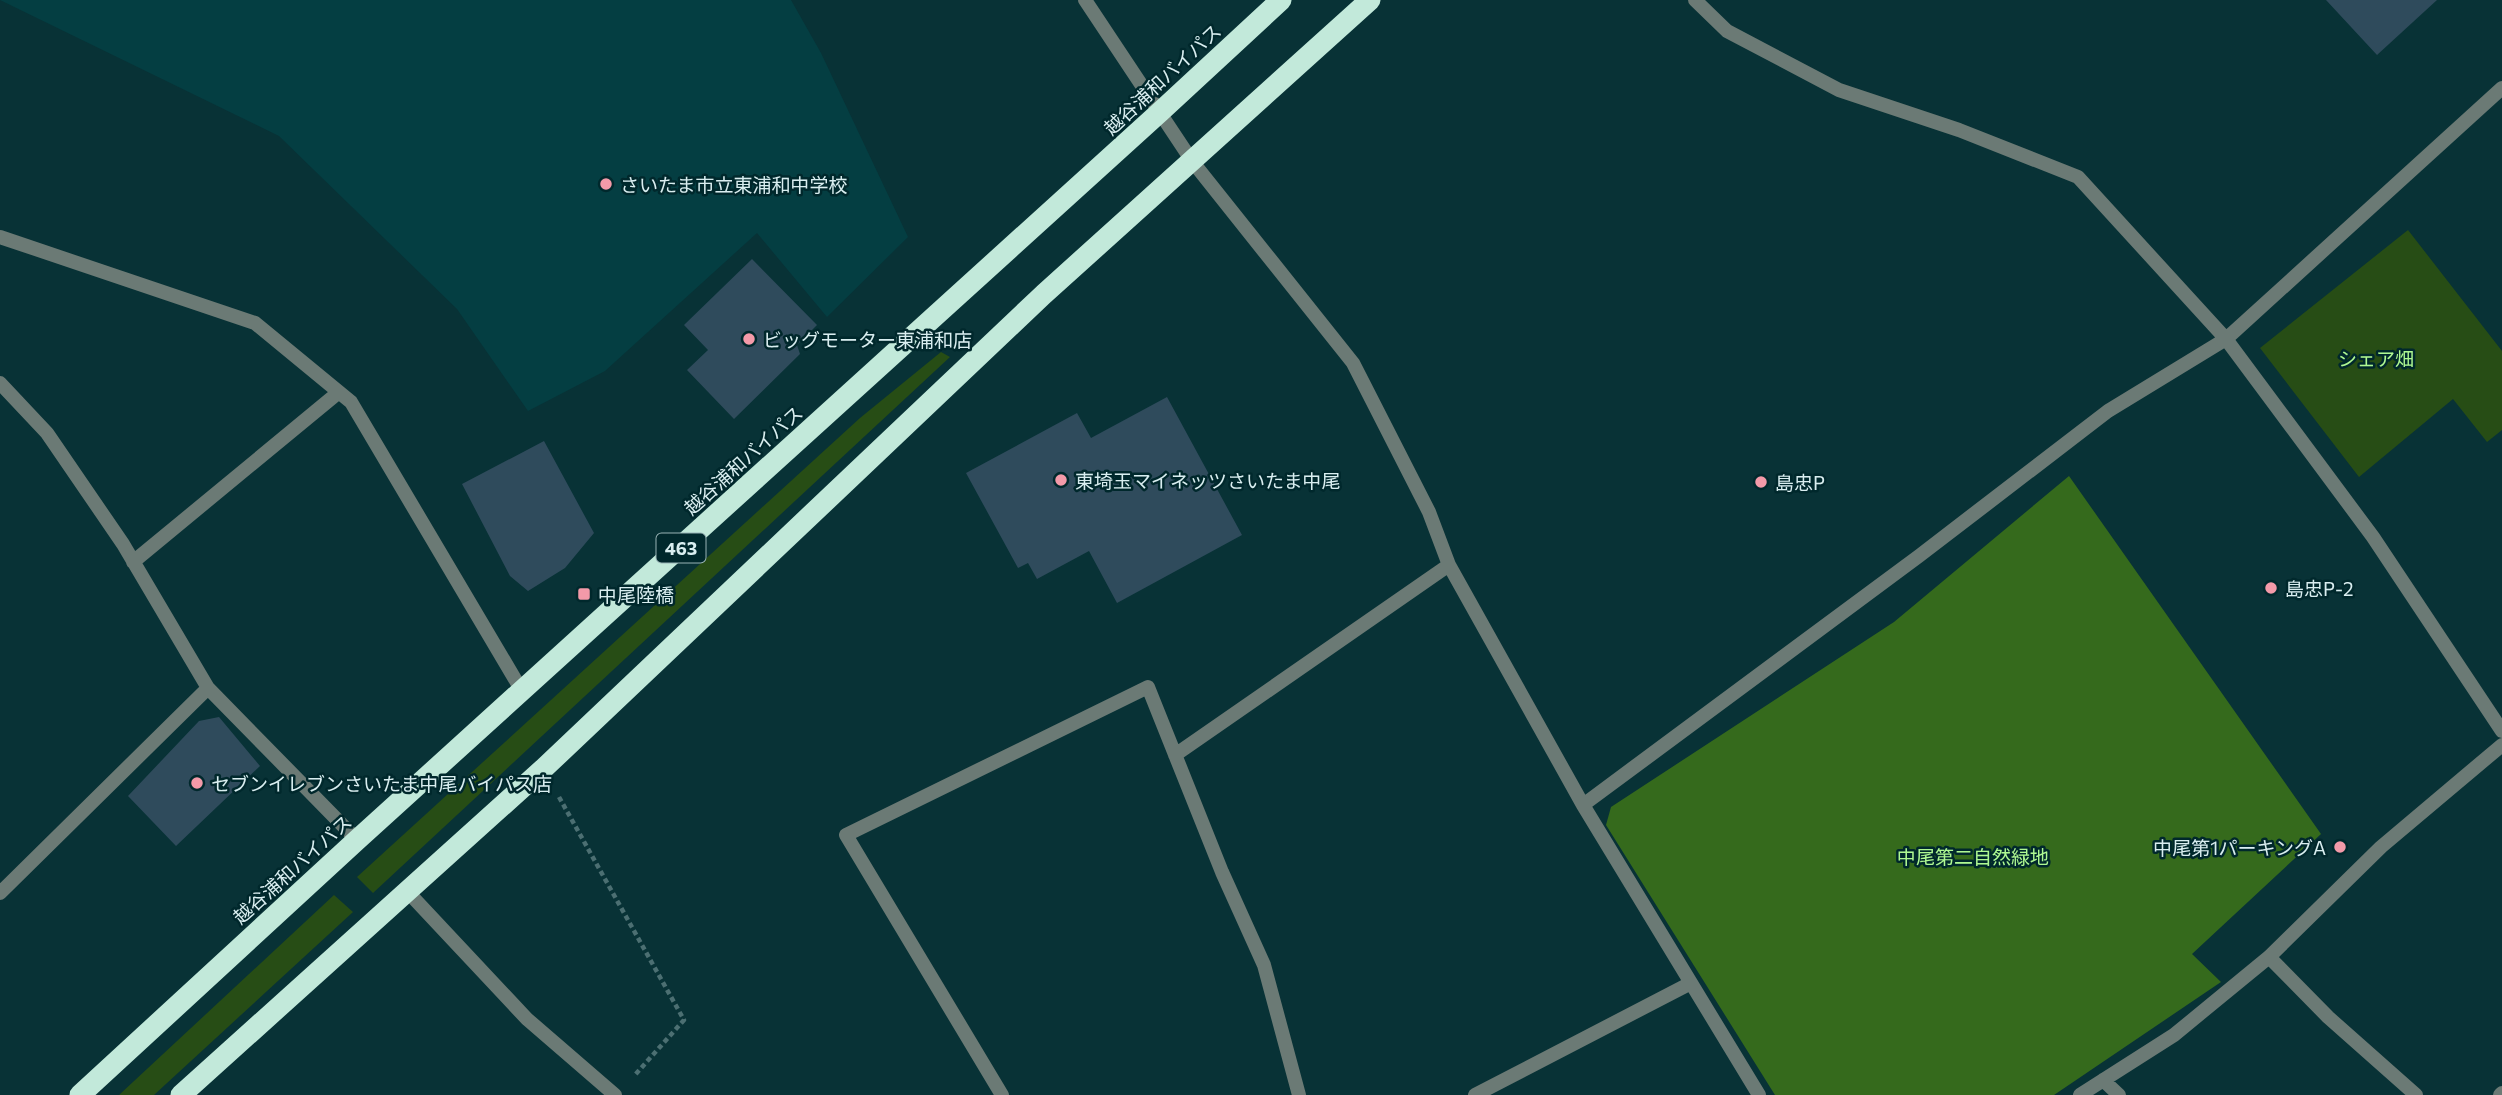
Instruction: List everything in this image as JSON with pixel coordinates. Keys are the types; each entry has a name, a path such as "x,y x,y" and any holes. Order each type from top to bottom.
{"highway":[{"name":"越谷浦和バイパス","path":"80,1095 1281,0"},
{"path":"181,1095 543,769 1044,294 1370,0"}],"street":[{"path":"1084,0 1192,161 1353,363 1429,512 1449,565 1583,805 1759,1095"},
{"path":"1695,0 1727,31 1839,90 1959,130 2078,177 2226,339 2373,537 2502,731"},
{"path":"1583,805 1919,556 2108,411 2226,339 2502,88"},
{"path":"0,237 255,323 351,402 522,691"},
{"path":"0,383 47,433 133,562 208,688 357,840"},
{"path":"133,562 339,392"},
{"path":"1175,755 1449,565"},
{"path":"1002,1095 846,835 1148,687 1222,872 1264,965 1298,1095"},
{"path":"0,893 208,688"},
{"path":"2080,1095 2174,1035 2269,957 2381,847 2502,745"},
{"path":"407,891 527,1019 620,1090"},
{"path":"2269,957 2328,1017 2411,1094"},
{"path":"1475,1095 1690,983"},
{"path":"2103,1080 2119,1095"}],"path":[{"path":"543,769 684,1020 620,1090"}],"shaded area":[{"name":"さいたま市立東浦和中学校","path":"0,0 791,0 821,53 908,237 827,317 757,233 605,371 528,411 457,309 279,136"}],"green space":[{"name":"シェア畑","path":"2408,230 2502,351 2502,430 2487,442 2453,399 2359,477 2260,348"},
{"path":"941,352 950,357 373,893 357,877 860,418"},
{"name":"中尾第二自然緑地","path":"2069,476 2321,834 2192,954 2221,982 2054,1095 1775,1095 1606,825 1611,807 1894,622"},
{"path":"334,895 353,912 154,1095 119,1095"}],"building":[{"path":"2326,0 2437,0 2377,55"},
{"path":"752,259 817,325 797,345 800,354 734,419 687,370 708,350 684,325"},
{"path":"1167,397 1242,535 1117,603 1089,551 1037,579 1028,563 1018,568 966,473 1077,413 1091,438"},
{"path":"544,441 594,533 565,568 528,591 510,576 462,484"},
{"path":"219,717 260,766 176,846 128,796 199,721"}],"place":[{"name":"さいたま市立東浦和中学校","path":"606,184"},
{"name":"ビッグモーター東浦和店","path":"749,339"},
{"name":"東埼玉マイネッツさいたま中尾","path":"1061,480"},
{"name":"島忠P","path":"1761,482"},
{"name":"島忠P-2","path":"2271,588"},
{"name":"中尾陸橋","path":"584,594"},
{"name":"セブンイレブンさいたま中尾バイパス店","path":"197,783"},
{"name":"中尾第1パーキングA","path":"2340,847"}]}
